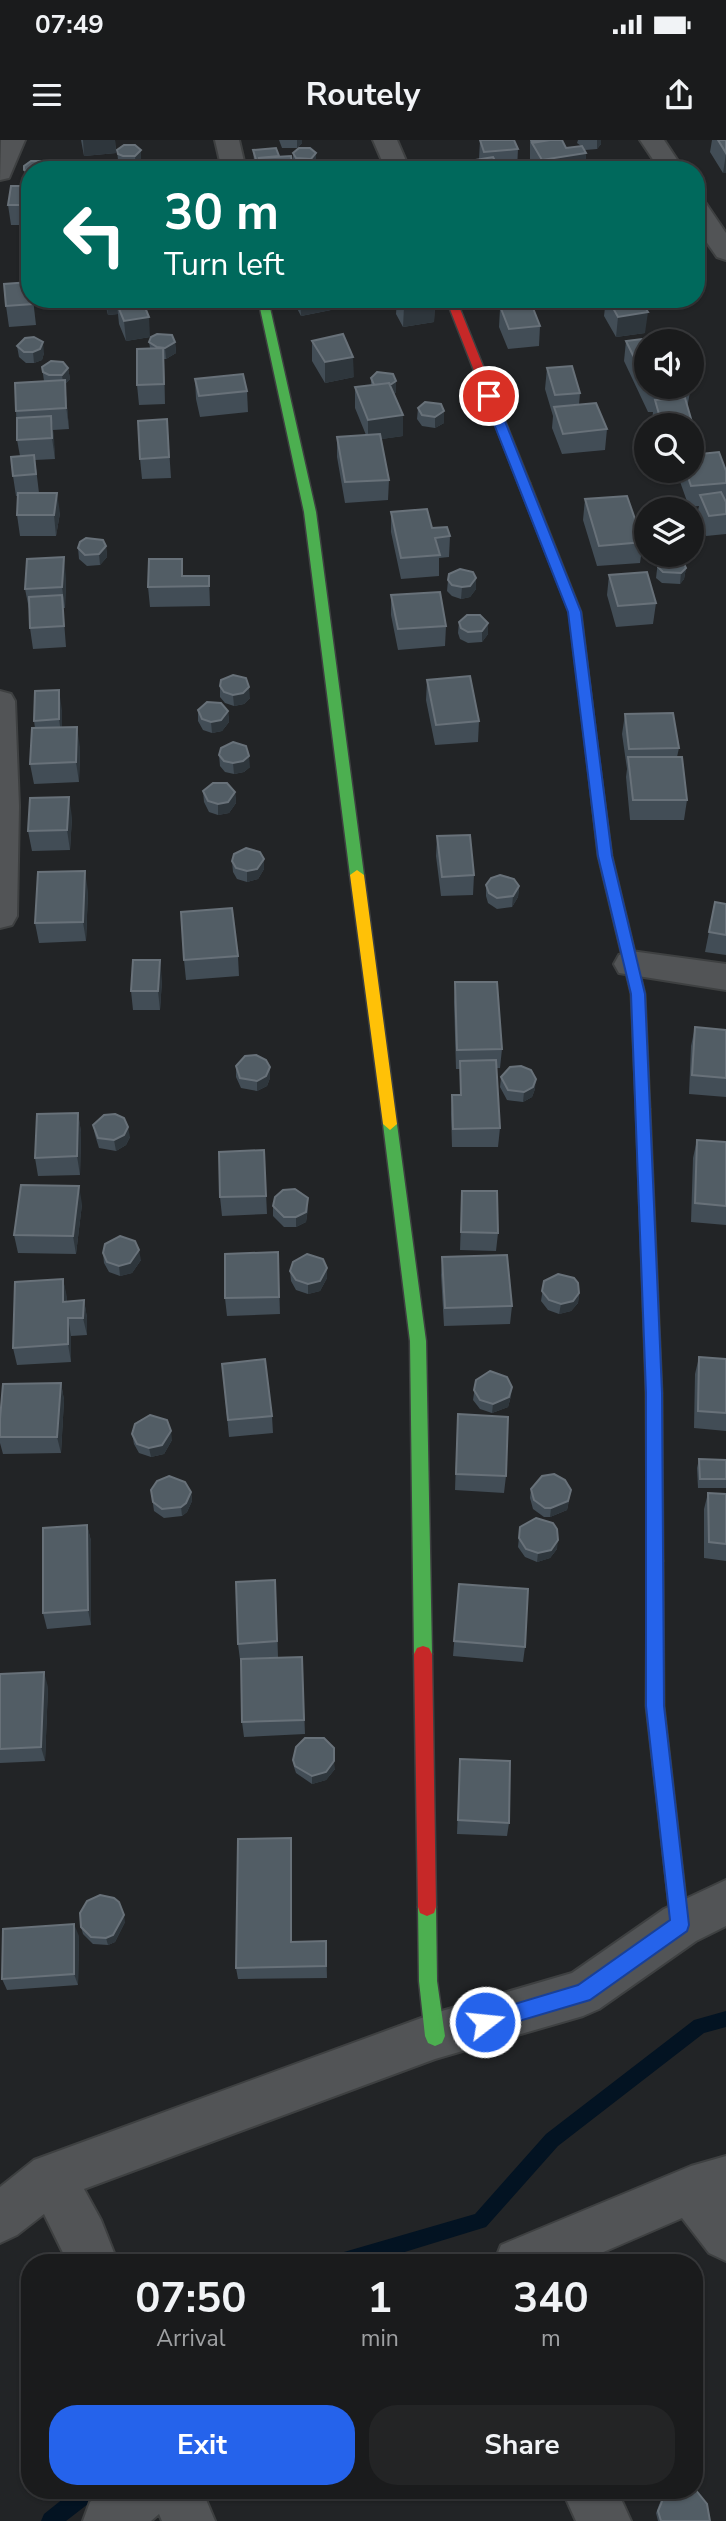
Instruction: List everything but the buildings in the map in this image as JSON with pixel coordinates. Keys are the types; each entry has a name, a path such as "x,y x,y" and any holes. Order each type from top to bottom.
{"street":[{"path":"0,173 13,140"},
{"path":"227,140 232,161"},
{"path":"385,140 394,161"},
{"path":"652,140 666,161"},
{"path":"705,220 726,252"},
{"path":"265,308 310,512 418,1341 428,1981 435,2036"},
{"path":"455,308 575,612 605,856 638,994 654,1393 655,1706 680,1925"},
{"path":"0,701 3,806 0,916"},
{"path":"631,964 726,977"},
{"path":"0,2218 51,2177 435,2036 583,1993 680,1925 726,1902"},
{"path":"51,2177 84,2236 90,2254"},
{"path":"541,2254 709,2185 726,2236"},
{"path":"109,2521 137,2499"},
{"path":"178,2499 189,2521"},
{"path":"593,2499 605,2521"}],"waterway":[{"path":"368,2254 480,2221 552,2140 700,2026 726,2019"},
{"path":"51,2521 79,2499"}],"traffic: fast":[{"path":"265,308 310,512 357,875"},
{"path":"390,1124 418,1341 423,1654"},
{"path":"655,1561 655,1706 680,1925"},
{"path":"427,1907 428,1981 435,2036"}],"traffic: slow":[{"path":"524,483 575,612 592,751"},
{"path":"357,875 390,1124"},
{"path":"643,1109 654,1393 655,1561"}],"traffic: jam":[{"path":"455,308 524,483"},
{"path":"592,751 605,856 638,994 643,1109"},
{"path":"423,1654 427,1907"}],"route":[{"path":"485,2022 583,1993 680,1925 655,1706 654,1393 638,994 605,856 575,612 489,396"}]}
